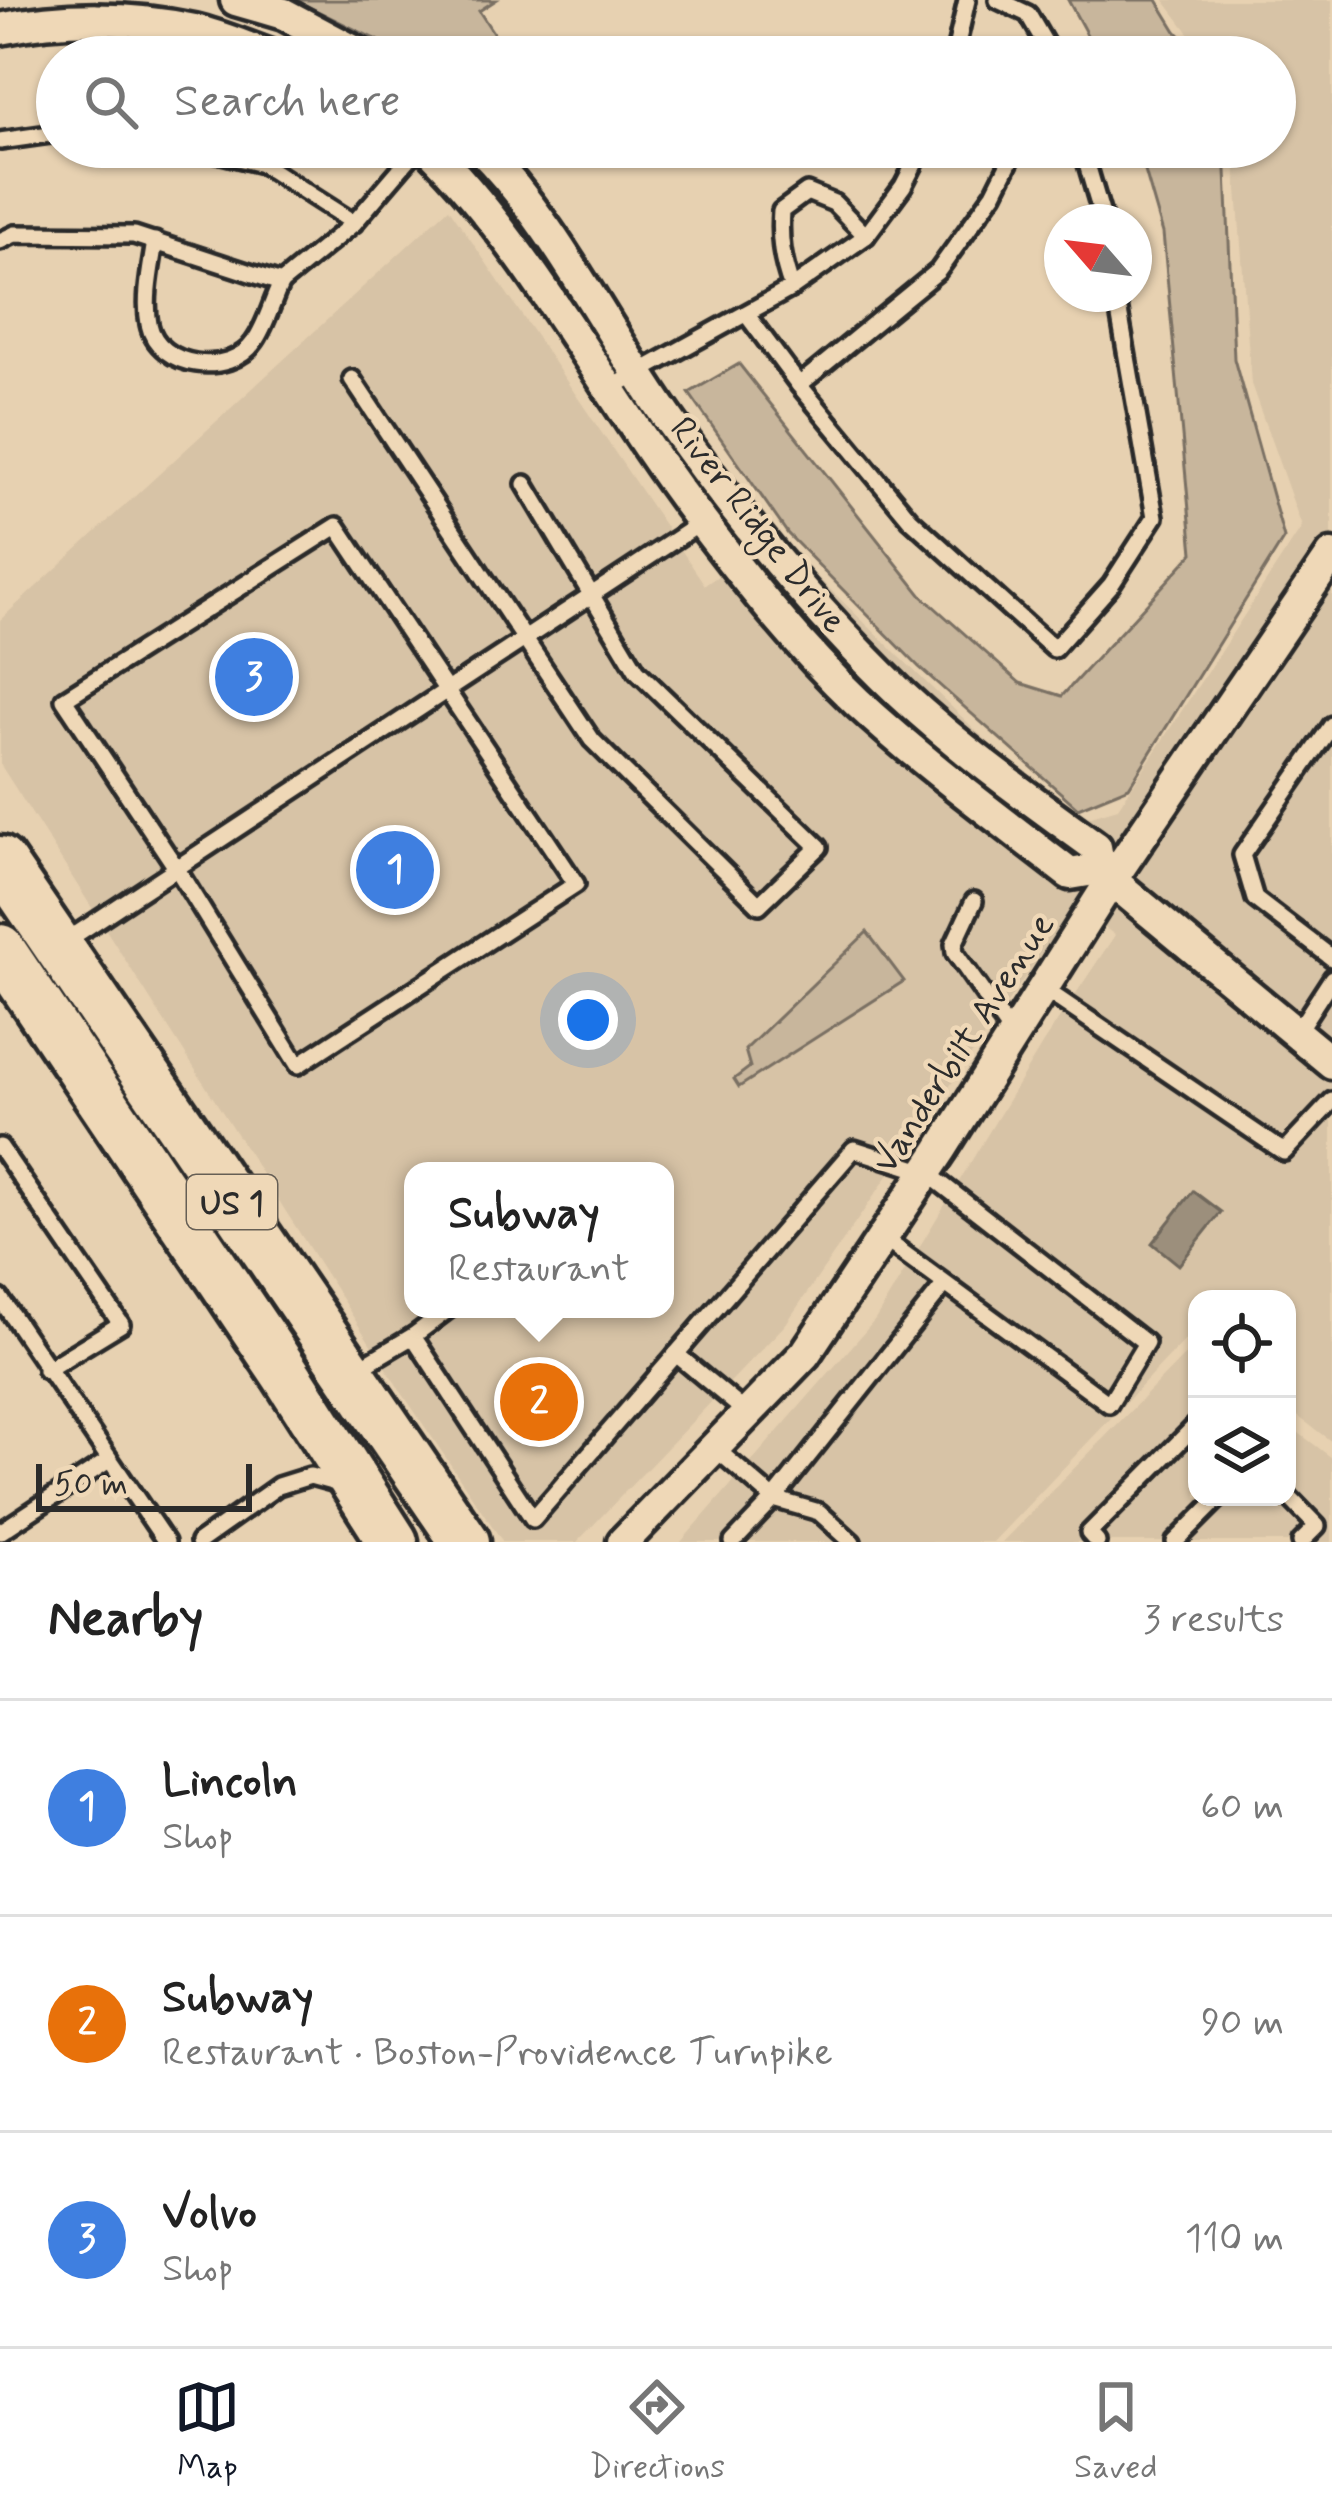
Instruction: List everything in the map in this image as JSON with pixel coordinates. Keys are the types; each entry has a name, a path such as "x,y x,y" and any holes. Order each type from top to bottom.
{"main road":[{"name":"US 1","path":"0,861 465,1542"},
{"name":"US 1","path":"0,949 393,1542"}],"street":[{"path":"248,1 332,36"},
{"path":"0,29 47,19 139,22 212,36"},
{"name":"River Ridge Drive","path":"443,168 498,225 701,522 812,655 910,749 1070,874 1106,874 1096,848 983,764 903,696 775,559 712,480 637,374 532,210 497,168"},
{"name":"Vanderbilt Avenue","path":"623,1542 805,1354 1044,988 1106,874 1329,566"},
{"path":"1106,874 1332,1063"}],"lane":[{"path":"959,36 968,0"},
{"path":"998,0 1028,14 1041,36"},
{"path":"248,1 257,36"},
{"path":"0,141 36,136"},
{"path":"268,168 354,223"},
{"path":"155,241 149,329 170,355 201,364 234,360 254,343 280,283 354,223 404,168"},
{"path":"607,390 748,315 866,236 912,168"},
{"path":"800,385 938,271 1006,168"},
{"path":"1088,168 1098,204"},
{"path":"792,288 779,234 781,211 792,200 807,192 834,203 866,236"},
{"path":"0,241 16,234 134,235 280,283"},
{"path":"748,315 910,519 1054,650 1111,585 1155,517 1118,312"},
{"path":"352,380 592,740 759,905 819,848 637,671 525,484"},
{"path":"57,947 701,522"},
{"path":"338,526 576,884 298,1065 177,869 64,699 338,526"},
{"path":"1332,725 1242,855 1255,899 1332,958"},
{"path":"974,902 954,944 955,953 1013,1036"},
{"path":"1295,1035 1332,978"},
{"path":"1044,988 1284,1152 1332,1101"},
{"path":"0,1147 121,1324 46,1370"},
{"path":"413,1336 533,1520 854,1148 926,1172 1146,1343 1109,1404 883,1238"},
{"path":"733,1542 774,1499 945,1284"},
{"path":"0,1298 166,1542"},
{"path":"350,1374 437,1318"},
{"path":"676,1354 748,1414"},
{"path":"1097,1542 1089,1533 1188,1433"},
{"path":"716,1449 774,1499 819,1511 852,1542"},
{"path":"0,1532 109,1460"},
{"path":"199,1542 278,1486 310,1476 360,1490"},
{"path":"1296,1504 1317,1526 1301,1542"},
{"path":"1174,1542 1211,1506"}],"shaded area":[{"path":"295,0 496,0 479,11 495,36 369,36"},
{"path":"1068,0 1157,0 1181,36 1088,36"},
{"path":"1164,0 1332,0 1332,1442 1296,1415 1296,1290 1188,1290 1188,1337 993,1542 681,1542 875,1320 1043,1043 1115,935 1074,906 785,1325 577,1542 503,1542 398,1387 0,764 0,620 449,208 705,585 775,536 994,748 1081,819 1118,808 1302,527 1251,384 1236,168 1296,168 1296,36 1191,36"},
{"path":"1144,168 1226,168 1234,359 1284,538 1129,787 1078,808 919,667 788,534 689,393 739,364 922,596 1020,683 1062,696 1193,553 1163,233"},
{"path":"867,932 904,981 739,1087 734,1079 750,1067 745,1050"},
{"path":"1193,1191 1221,1212 1179,1265 1152,1243"},
{"path":"1188,1352 1188,1506 1296,1506 1296,1431 1332,1458 1332,1542 1002,1542"}],"place":[{"name":"Volvo","path":"254,677"},
{"name":"Lincoln","path":"395,870"},
{"name":"Subway","path":"539,1402"}]}
